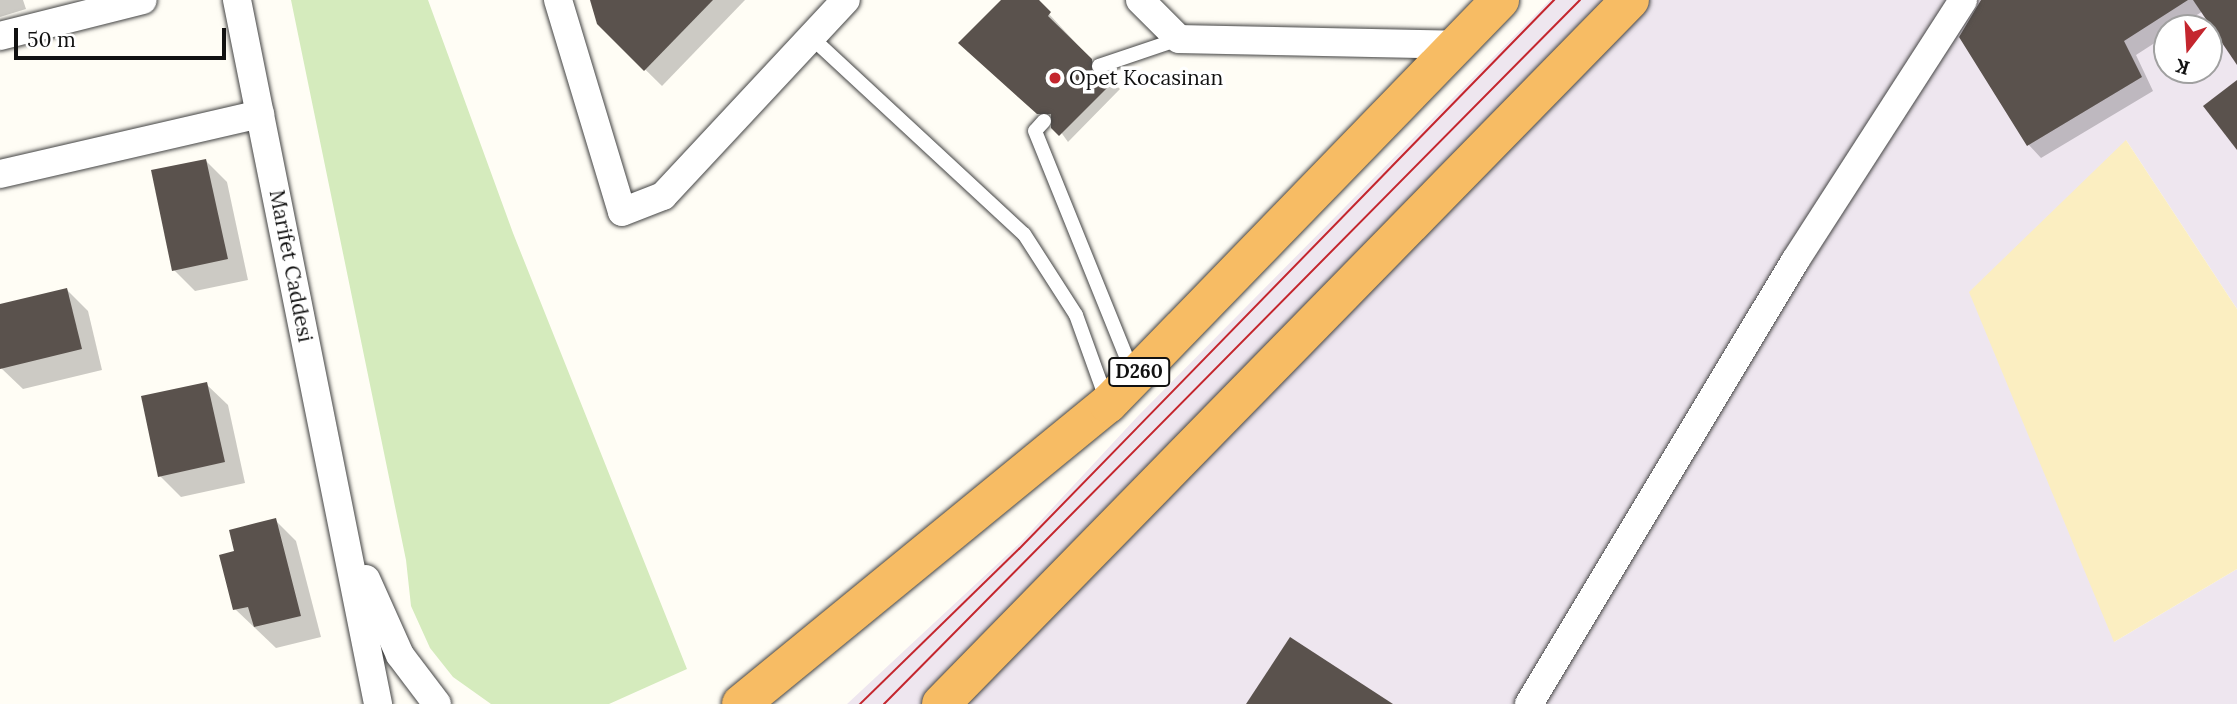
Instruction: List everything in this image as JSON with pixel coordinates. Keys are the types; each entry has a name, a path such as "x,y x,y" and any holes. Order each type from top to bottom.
{"highway":[{"name":"D260","path":"741,704 1108,404 1500,0"},
{"path":"941,704 1630,0"}],"street":[{"path":"0,36 143,0"},
{"name":"Marifet Caddesi","path":"237,0 345,532"},
{"path":"558,0 622,212 663,196 846,0"},
{"path":"1140,0 1178,39 1455,45"},
{"path":"1529,704 1795,261 1963,0"},
{"path":"0,174 260,114"},
{"path":"345,532 378,704"},
{"path":"345,532 400,655 437,704"}],"lane":[{"path":"811,37 1024,234 1076,315 1108,404"},
{"path":"1099,66 1178,39"},
{"path":"1044,121 1035,131 1134,377"}],"shaded area":[{"path":"1550,0 2237,0 2237,309 2126,140 2114,642 2237,569 2237,704 847,704 1021,542 1137,417"}],"green space":[{"path":"291,0 428,0 513,233 687,669 609,704 491,704 453,677 430,648 411,606 406,560"}],"sand":[{"path":"2126,140 2237,309 2237,569 2114,642 1969,292"}],"building":[{"path":"590,0 713,0 644,71 597,24"},
{"path":"1001,0 1039,0 1051,12 1048,16 1092,59 1092,73 1107,74 1114,81 1059,136 1051,128 1051,114 1037,114 958,43"},
{"path":"1981,0 2188,0 2166,14 2153,14 2153,22 2124,41 2142,77 2027,146 1959,37"},
{"path":"2193,0 2237,0 2237,65 2223,44 2223,14 2202,14"},
{"path":"2237,80 2237,150 2203,106"},
{"path":"206,159 228,259 172,271 151,170"},
{"path":"67,288 82,349 0,369 0,304"},
{"path":"207,382 225,462 158,477 141,396"},
{"path":"276,518 301,616 254,627 248,607 233,610 219,555 234,551 229,530"},
{"path":"1290,637 1393,704 1246,704"}],"tram line":[{"path":"860,704 1019,549 1554,0"},
{"path":"884,704 1580,0"}],"place":[{"name":"Opet Kocasinan","path":"1055,78"}]}
